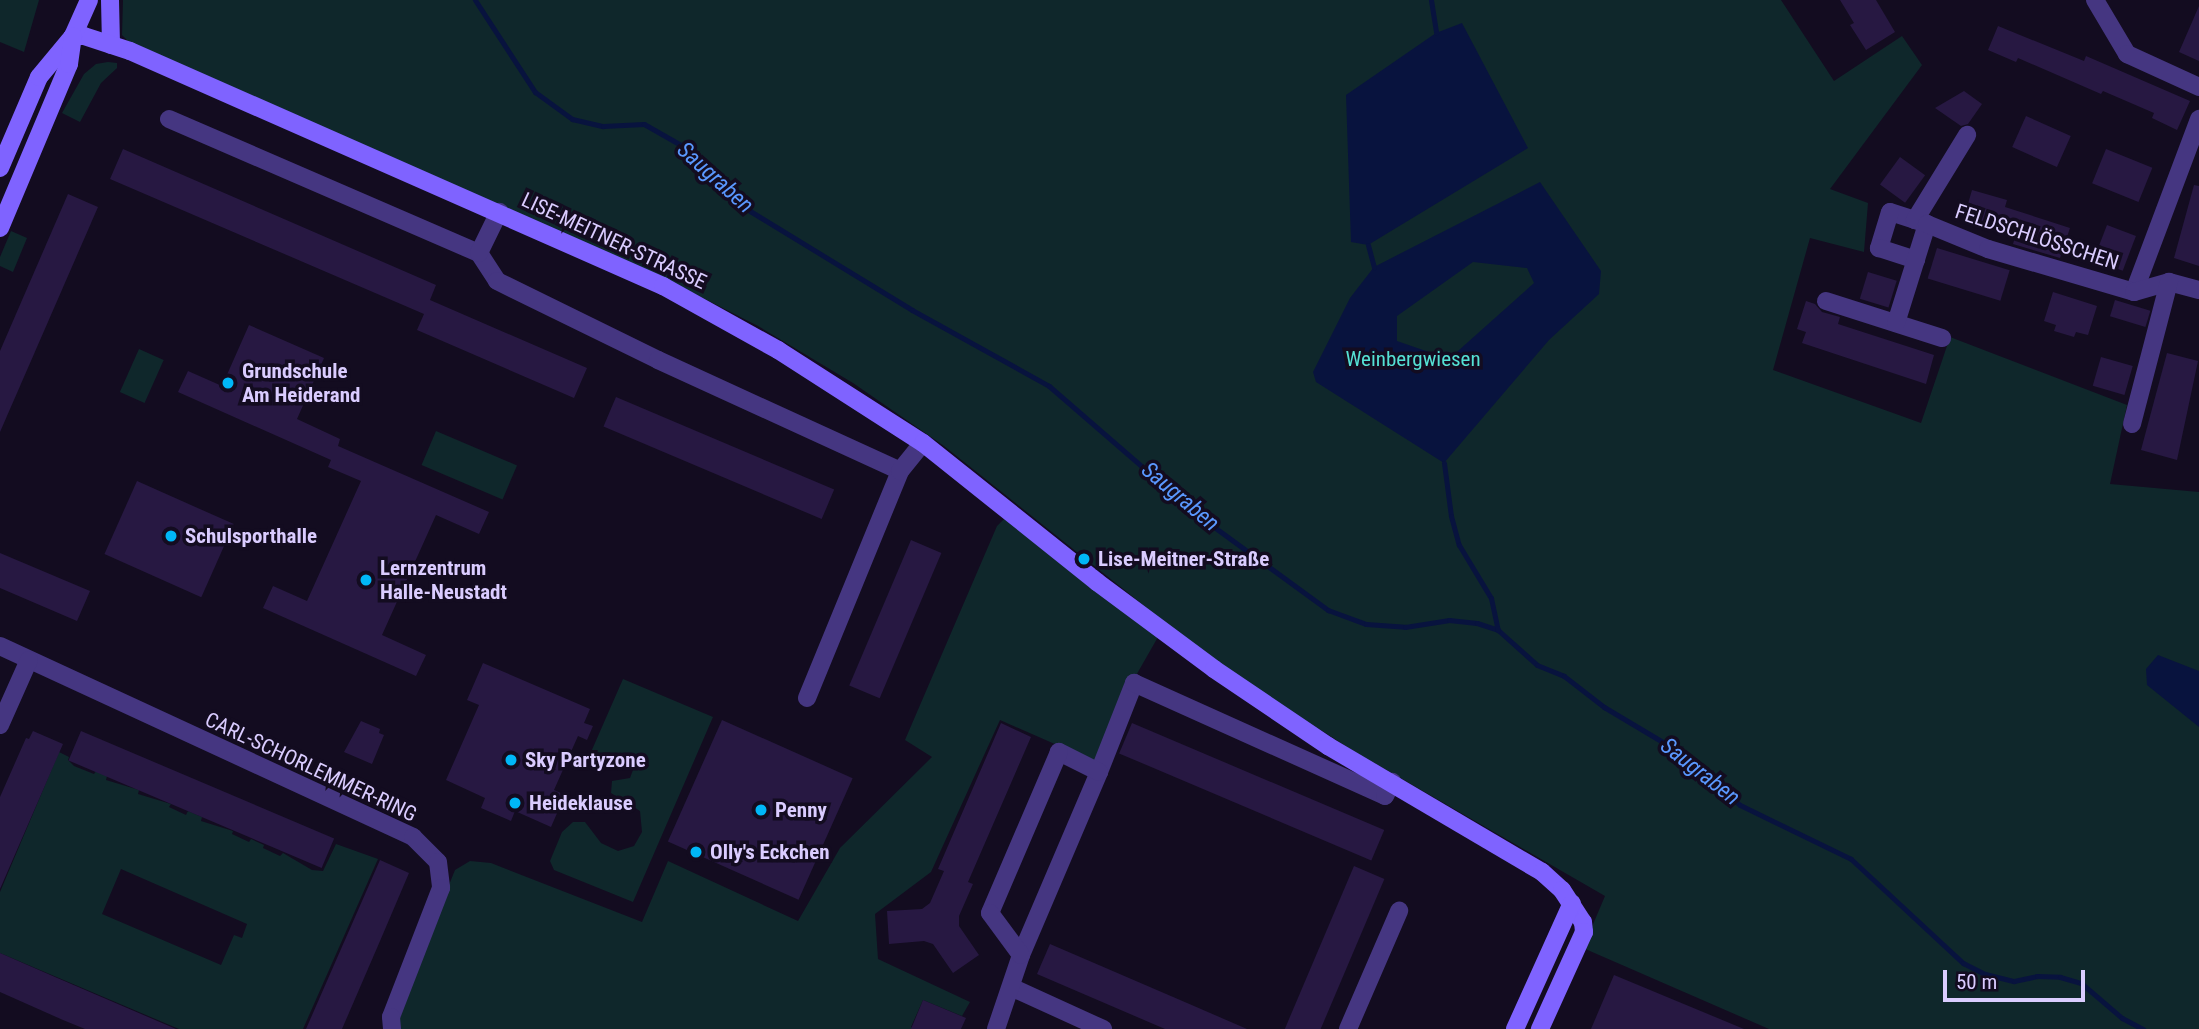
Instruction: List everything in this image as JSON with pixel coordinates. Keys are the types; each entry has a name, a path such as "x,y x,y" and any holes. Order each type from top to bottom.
{"street":[{"path":"0,228 69,64 73,36 89,0"},
{"path":"110,0 111,45"},
{"path":"2095,0 2127,54 2199,87"},
{"path":"0,168 39,76 73,36"},
{"name":"LISE-MEITNER-STRASSE","path":"73,36 84,36 111,45 499,212 663,286 778,350 923,443 1097,582 1214,669 1328,746 1542,872 1572,903"},
{"path":"169,119 479,253 497,281 658,360 900,471"},
{"name":"FELDSCHLÖSSCHEN","path":"2134,292 2199,119"},
{"name":"FELDSCHLÖSSCHEN","path":"1896,323 1916,260 1921,222 1967,135"},
{"name":"LISE-MEITNER-STRASSE","path":"479,253 499,212"},
{"name":"FELDSCHLÖSSCHEN","path":"1916,260 1879,248 1890,212 1988,249 2134,292 2169,282"},
{"path":"2132,424 2169,282 2199,290"},
{"path":"1826,301 1942,338"},
{"path":"807,698 900,471 923,443"},
{"name":"CARL-SCHORLEMMER-RING","path":"0,646 412,837 438,862 442,888 391,1017 392,1029"},
{"path":"0,725 29,660"},
{"path":"996,1029 1013,988 1021,955 1134,683 1385,796 1392,782"},
{"path":"1021,955 990,913 1059,752 1099,772"},
{"path":"1515,1029 1572,903"},
{"path":"1540,1029 1584,932 1583,922 1572,903"},
{"path":"1348,1029 1399,911"},
{"path":"1013,988 1094,1027"}],"green space":[{"path":"0,0 39,0 24,52 0,42"},
{"name":"Weinbergwiesen","path":"123,0 1781,0 1834,81 1902,36 1922,65 1830,189 1868,203 1864,252 1810,238 1773,370 1921,423 1950,337 2127,405 2110,484 2199,492 2199,1029 1769,1029 1583,948 1605,896 1352,750 1248,683 1162,620 944,446 853,383 758,326 654,273 128,41 122,35"},
{"path":"117,63 117,68 101,83 80,122 62,113 84,74 96,64"},
{"path":"11,231 27,238 13,272 0,266 0,257"},
{"path":"139,349 164,360 145,403 120,392"},
{"path":"436,431 517,465 503,499 422,465"},
{"path":"1008,515 1162,630 1134,679 1098,763 1000,720 931,872 875,914 878,959 970,1002 962,1016 923,1000 911,1027 914,1029 399,1029 399,1008 455,870 470,861 491,863 642,922 668,861 798,921 840,848 932,757 905,740 997,526"},
{"path":"623,679 713,717 633,902 554,870 550,861 562,832 573,822 585,822 601,843 618,851 634,846 642,832 640,811 611,793 612,781 630,778 633,770 591,752"},
{"path":"59,752 69,757 68,760 74,766 94,774 96,771 107,776 106,780 171,804 169,807 186,815 188,811 202,817 201,821 233,831 232,834 249,842 251,839 280,856 283,853 312,870 323,871 336,844 378,859 303,1029 179,1029 0,953 0,892","holes":["121,869 247,924 242,938 234,935 221,965 102,914"]}],"shaded area":[{"path":"1462,23 1528,148 1368,245 1351,242 1346,95 1436,33"},
{"path":"1540,182 1601,271 1599,294 1549,340 1444,463 1316,382 1313,372 1350,298 1374,267","holes":["1473,262 1527,268 1534,283 1449,359 1397,341 1397,316"]},
{"path":"2158,655 2199,671 2199,727 2147,685 2146,669"}],"building":[{"path":"1840,0 1876,0 1895,32 1866,50 1850,25 1854,23"},
{"path":"2199,6 2199,61 2179,52"},
{"path":"1998,26 2084,61 2086,56 2190,101 2177,130 2152,118 2154,113 2103,91 2101,94 2018,58 2016,62 1988,50"},
{"path":"1964,91 1982,104 1968,124 1961,126 1935,108"},
{"path":"2026,116 2071,136 2057,167 2012,147"},
{"path":"123,149 436,285 430,300 587,368 574,398 417,330 424,314 110,179"},
{"path":"2106,149 2152,168 2138,202 2092,183"},
{"path":"1900,157 1925,175 1905,203 1880,185"},
{"path":"2194,185 2199,186 2199,266 2174,258"},
{"path":"1972,190 2007,200 2005,207 2070,228 2060,258 2013,244 2015,237 1963,221"},
{"path":"68,194 98,207 0,432 0,351"},
{"path":"2107,225 2136,236 2123,271 2094,260"},
{"path":"1937,248 2010,270 2000,301 1928,279"},
{"path":"1868,272 1897,281 1889,308 1860,299"},
{"path":"2053,292 2097,306 2088,335 2076,332 2074,337 2054,331 2056,325 2044,321"},
{"path":"2115,300 2150,311 2145,327 2110,316"},
{"path":"1806,301 1815,304 1822,312 1840,317 1838,324 1934,355 1926,384 1802,343 1806,332 1797,329"},
{"path":"249,325 324,358 297,419 340,439 338,446 489,512 479,534 436,515 382,635 426,655 416,676 263,608 273,586 307,601 361,481 328,467 331,460 178,392 188,371 222,386"},
{"path":"2167,353 2198,361 2177,460 2141,450"},
{"path":"2101,357 2133,366 2124,395 2093,386"},
{"path":"616,397 834,490 822,519 603,426"},
{"name":"Schulsporthalle","path":"137,481 234,524 201,597 104,554"},
{"path":"911,540 941,553 880,698 849,685"},
{"path":"0,553 90,591 77,621 0,588"},
{"name":"Sky Partyzone","path":"483,663 590,709 584,723 593,726 587,740 578,736 554,790 565,795 551,827 515,811 511,821 481,808 485,798 446,780 479,705 467,700"},
{"name":"Penny","path":"722,720 853,778 799,900 668,842"},
{"path":"361,721 380,729 379,733 384,735 372,764 344,752"},
{"path":"1001,723 1031,737 968,882 973,884 959,916 959,926 979,955 953,973 933,944 924,941 889,944 887,911 922,909 930,903 944,871 938,869"},
{"path":"1132,723 1384,830 1371,860 1119,753"},
{"path":"33,731 63,744 0,889 0,797 26,738 29,739"},
{"path":"81,731 334,838 322,868 68,760"},
{"path":"380,860 409,873 342,1029 306,1029"},
{"path":"1354,866 1384,879 1321,1029 1285,1029"},
{"path":"1050,944 1247,1029 1165,1029 1037,974"},
{"path":"0,953 176,1029 85,1029 63,1020 0,992"},
{"path":"1614,975 1744,1029 1591,1029"},
{"path":"923,1000 966,1018 961,1029 911,1029"}],"waterway":[{"name":"Saugraben","path":"475,0 535,92 572,119 603,126 644,124 686,148 750,211 912,310 1049,386 1199,516 1328,610 1366,624 1405,627 1449,620 1477,623 1498,630 1537,665 1564,676 1604,707 1676,750 1740,805 1851,859 1963,963 1985,974 2014,981 2037,976 2060,977 2081,983 2122,1018 2143,1029"},
{"path":"1431,0 1436,33"},
{"path":"1368,245 1374,267"},
{"path":"1444,463 1451,516 1459,545 1491,598 1498,630"}],"place":[{"name":"Grundschule Am Heiderand","path":"228,383"},
{"name":"Schulsporthalle","path":"171,536"},
{"name":"Lise-Meitner-Straße","path":"1084,559"},
{"name":"Lernzentrum Halle-Neustadt","path":"366,580"},
{"name":"Sky Partyzone","path":"511,760"},
{"name":"Heideklause","path":"515,803"},
{"name":"Penny","path":"761,810"},
{"name":"Olly's Eckchen","path":"696,852"}]}
